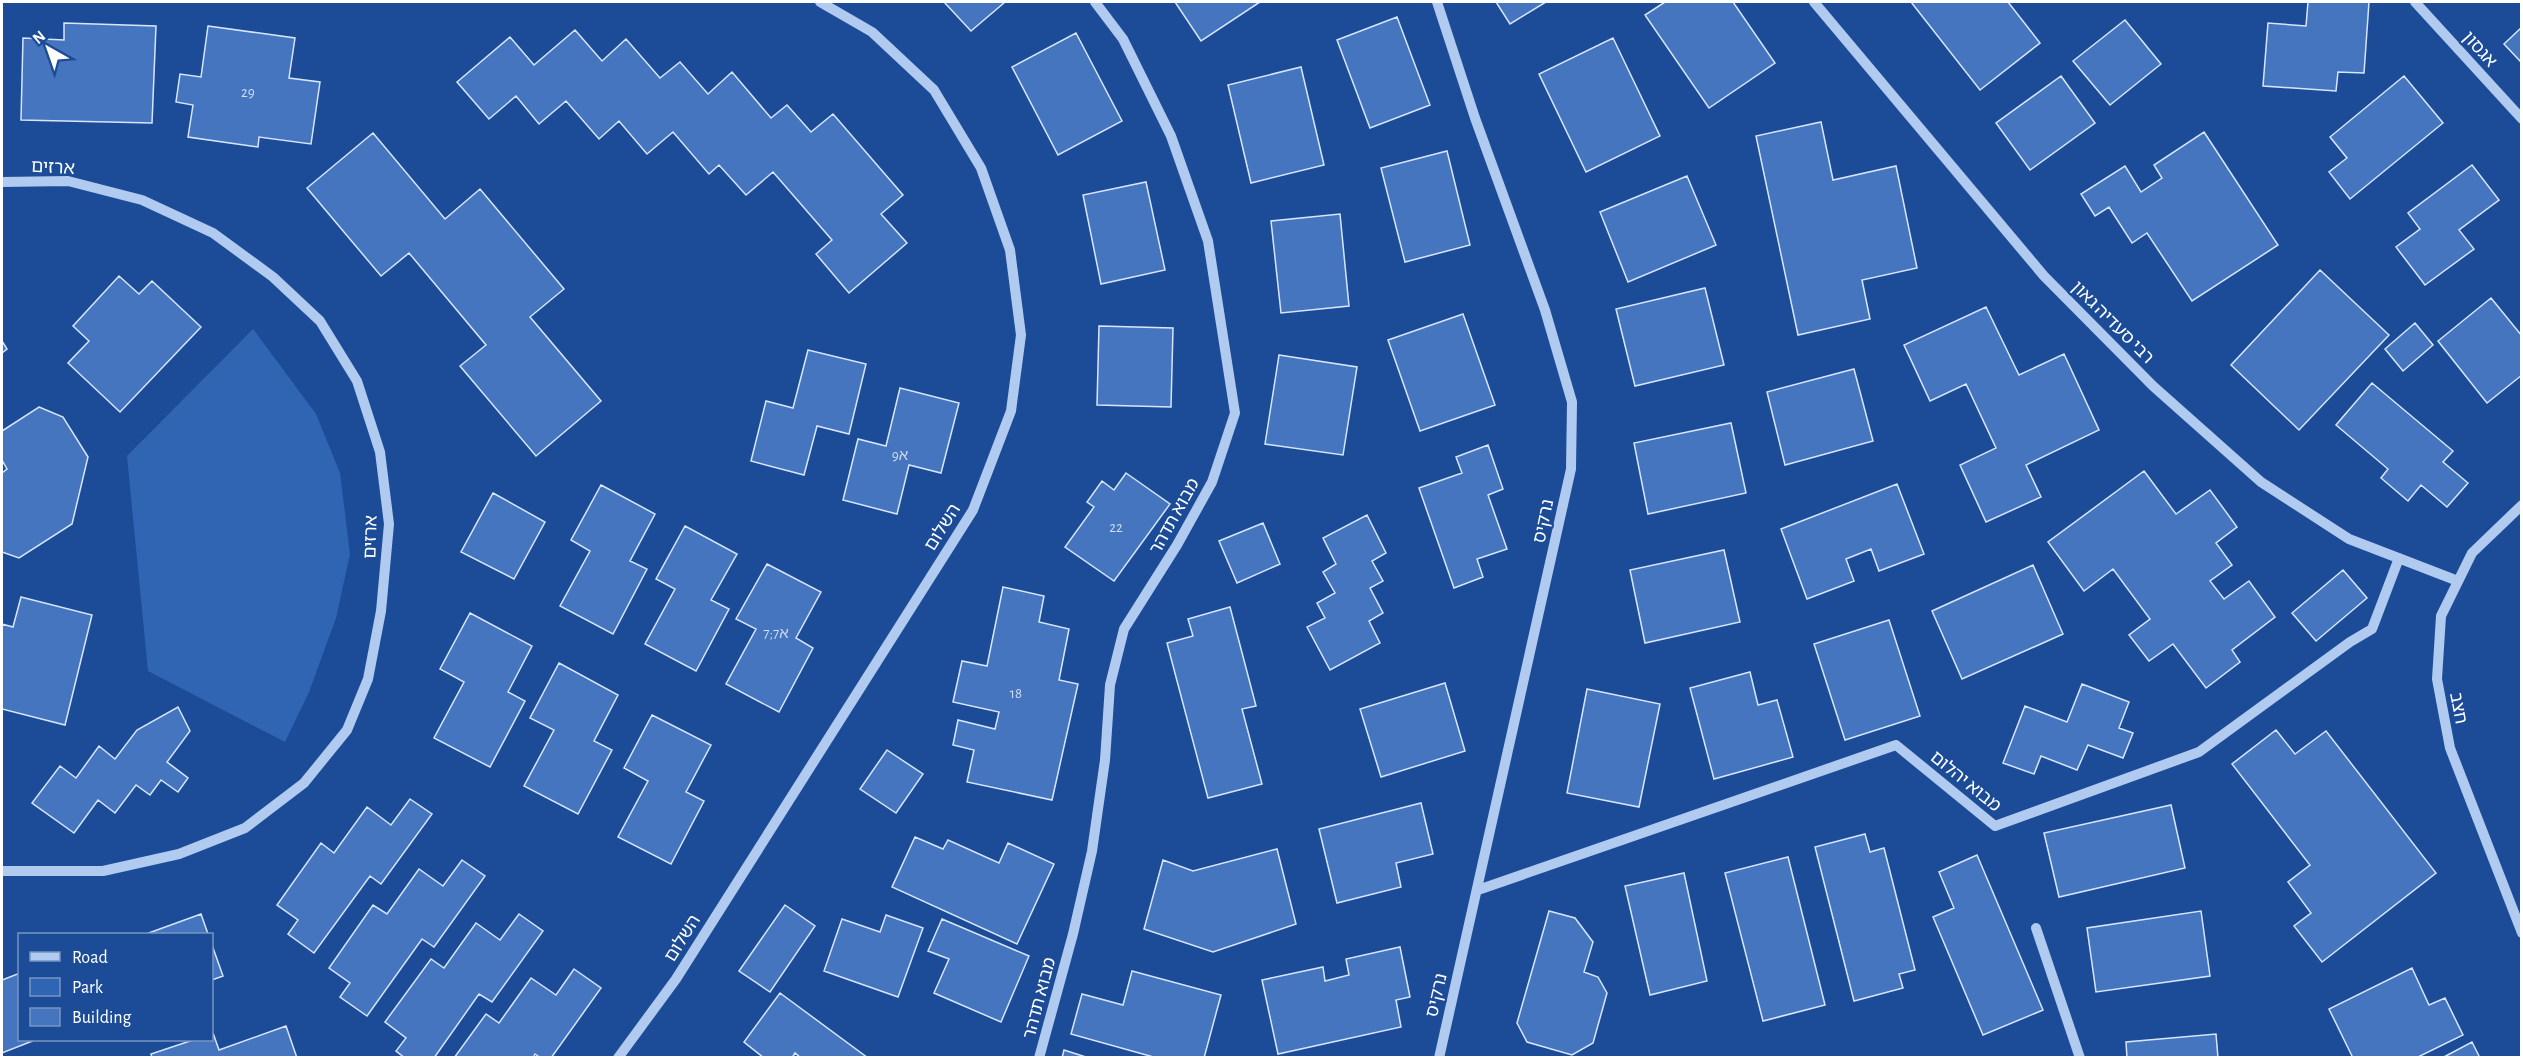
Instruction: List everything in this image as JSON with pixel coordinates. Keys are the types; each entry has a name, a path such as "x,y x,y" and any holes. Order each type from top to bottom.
{"street":[{"name":"השלום","path":"618,1058 676,979 973,510 1011,411 1021,335 1010,250 981,168 934,90 872,32 820,2"},
{"name":"מבוא תדהר","path":"1039,1058 1073,934 1092,851 1105,760 1110,685 1124,629 1178,545 1212,482 1235,413 1208,241 1171,136 1123,39 1095,2"},
{"name":"נרקיס","path":"1437,2 1475,118 1545,310 1572,402 1571,469 1439,1058"},
{"name":"רבי סעדיה גאון","path":"1814,2 2044,276 2153,386 2261,482 2349,539 2458,581"},
{"name":"אגסון","path":"2415,2 2522,119"},
{"name":"ארזים","path":"2,182 68,181 142,200 213,234 273,277 320,321 357,381 380,452 389,524 381,610 368,679 347,730 304,783 245,828 179,854 103,871 2,872"},
{"name":"חצב","path":"2522,505 2472,553 2458,581 2441,616 2437,679 2450,748 2522,933"},
{"name":"מבוא יהלום","path":"1478,890 1896,745 1995,826 2199,752 2350,642 2372,629 2399,558"},
{"path":"2036,928 2080,1058"}],"green space":[{"path":"253,329 316,414 340,473 350,554 336,618 309,692 285,742 148,671 127,456"}],"building":[{"path":"944,2 1005,2 971,31"},
{"path":"1175,2 1260,2 1201,41"},
{"path":"1496,2 1546,2 1510,24"},
{"path":"1665,2 1733,2 1775,63 1709,108 1645,15"},
{"path":"1911,2 2008,2 2040,43 1980,90"},
{"path":"2308,2 2369,2 2364,73 2338,72 2336,91 2263,86 2268,23 2306,26"},
{"path":"1397,17 1430,105 1370,128 1337,40"},
{"path":"2125,20 2161,64 2110,105 2073,61"},
{"path":"64,23 156,26 152,123 21,120 23,38 64,40"},
{"path":"208,26 295,38 289,78 320,82 311,144 259,137 258,147 188,137 193,105 176,102 180,74 201,77"},
{"path":"2522,27 2522,63 2504,44"},
{"path":"575,30 602,61 626,39 660,78 680,62 708,94 732,72 771,118 787,105 811,132 833,114 903,195 881,214 907,243 849,293 816,254 832,240 773,172 746,195 719,165 709,174 673,132 647,154 619,121 599,139 566,101 539,124 516,96 489,119 457,82 510,37 534,65"},
{"path":"1076,33 1122,121 1058,155 1012,67"},
{"path":"1613,38 1660,136 1586,172 1539,74"},
{"path":"1301,67 1324,165 1251,183 1228,85"},
{"path":"2061,76 2095,123 2030,170 1996,123"},
{"path":"2404,76 2443,123 2350,199 2329,172 2347,158 2330,137"},
{"path":"1821,122 1833,180 1896,166 1917,268 1862,280 1870,319 1798,335 1756,136"},
{"path":"2204,132 2278,245 2192,301 2147,233 2132,243 2109,207 2095,216 2081,194 2125,166 2141,192 2162,178 2154,165"},
{"path":"373,133 445,219 480,189 564,289 530,317 601,401 536,456 460,366 486,345 409,253 381,276 307,188"},
{"path":"1447,151 1470,245 1405,262 1381,168"},
{"path":"2472,165 2499,200 2459,230 2474,249 2425,285 2396,247 2420,229 2408,213"},
{"path":"1687,176 1716,245 1628,282 1600,212"},
{"path":"1146,182 1165,270 1101,284 1083,195"},
{"path":"1340,214 1349,306 1281,313 1271,221"},
{"path":"2320,270 2389,335 2299,430 2231,365"},
{"path":"119,276 139,294 152,281 201,327 120,412 68,363 89,341 73,326"},
{"path":"1705,288 1724,365 1635,386 1616,309"},
{"path":"2491,298 2522,336 2522,375 2487,403 2438,341"},
{"path":"1986,307 2019,375 2064,354 2099,430 2026,465 2041,497 1986,522 1960,465 1996,448 1966,384 1930,401 1904,345"},
{"path":"1463,314 1495,405 1420,431 1388,340"},
{"path":"2415,323 2433,345 2403,371 2385,349"},
{"path":"1099,326 1173,328 1171,407 1097,405"},
{"path":"2,341 7,349 2,353"},
{"path":"808,350 866,364 849,434 817,426 804,475 751,461 766,401 793,408"},
{"path":"1279,355 1357,367 1343,455 1265,444"},
{"path":"1854,369 1873,441 1785,465 1767,392"},
{"path":"2372,383 2453,451 2443,462 2468,483 2447,507 2421,485 2408,501 2381,478 2388,469 2336,425"},
{"path":"900,388 959,403 941,473 909,465 897,514 843,500 858,439 886,446"},
{"path":"39,407 63,417 88,457 72,524 19,558 2,552 2,473 7,469 2,460 2,431"},
{"path":"1731,423 1746,493 1648,514 1634,443"},
{"path":"1488,445 1503,489 1488,495 1507,549 1477,559 1483,577 1454,588 1419,488 1462,473 1456,457"},
{"path":"2144,471 2176,514 2210,490 2237,527 2216,543 2232,565 2210,581 2224,599 2249,581 2275,617 2232,650 2240,662 2206,688 2173,644 2149,661 2129,635 2150,619 2113,569 2084,591 2048,542"},
{"path":"1126,473 1170,504 1114,581 1065,547 1094,507 1087,502 1102,481 1114,490"},
{"path":"1897,484 1924,554 1879,571 1871,549 1846,559 1854,581 1807,599 1781,529"},
{"path":"601,485 655,514 630,561 647,569 613,634 560,606 590,551 571,540"},
{"path":"493,493 545,522 514,579 461,552"},
{"path":"1367,515 1386,553 1372,561 1383,581 1370,588 1383,613 1369,621 1380,643 1330,670 1307,627 1325,618 1317,603 1335,593 1323,572 1336,564 1323,538"},
{"path":"1263,523 1280,564 1237,583 1219,541"},
{"path":"685,526 737,554 711,600 729,609 696,671 645,644 675,589 656,579"},
{"path":"1724,550 1740,622 1645,643 1630,570"},
{"path":"767,564 821,592 796,638 813,648 779,712 726,684 756,629 736,619"},
{"path":"2033,565 2063,634 1962,679 1932,611"},
{"path":"2343,570 2367,598 2316,641 2292,613"},
{"path":"1003,587 1044,596 1039,622 1069,629 1059,680 1078,684 1052,800 967,782 974,750 953,745 958,720 995,729 999,712 953,702 962,661 987,666"},
{"path":"21,597 92,615 65,725 2,709 2,624 13,627"},
{"path":"1230,607 1256,706 1242,709 1262,784 1208,798 1167,643 1193,636 1188,619"},
{"path":"470,613 532,646 508,692 525,701 490,767 434,738 464,682 440,669"},
{"path":"1889,620 1920,716 1845,740 1814,644"},
{"path":"559,663 618,695 594,741 612,750 578,814 524,786 554,730 530,718"},
{"path":"1750,672 1758,705 1777,700 1793,757 1714,779 1690,688"},
{"path":"1445,683 1465,751 1381,777 1360,709"},
{"path":"2082,684 2129,702 2119,728 2133,733 2123,758 2088,745 2077,770 2041,756 2034,774 2003,763 2025,706 2067,722"},
{"path":"1587,689 1660,704 1639,807 1567,793"},
{"path":"178,707 190,731 167,762 188,778 178,792 161,780 150,795 136,785 115,813 98,800 74,833 32,803 60,766 76,778 99,746 115,759 137,730"},
{"path":"652,715 711,745 686,792 704,801 671,864 618,837 648,781 624,768"},
{"path":"2276,730 2295,754 2326,731 2436,873 2322,962 2294,926 2311,913 2288,882 2310,865 2232,764"},
{"path":"887,750 923,774 896,813 860,789"},
{"path":"410,799 432,814 381,884 370,876 314,953 288,934 298,920 277,905 321,843 334,853 367,807 391,825"},
{"path":"1421,803 1433,854 1396,863 1401,887 1337,903 1319,829"},
{"path":"2171,805 2185,868 2059,897 2044,833"},
{"path":"1865,834 1870,852 1884,848 1915,970 1899,974 1903,988 1854,1001 1815,847"},
{"path":"915,837 943,849 948,840 999,863 1008,843 1054,864 1017,944 892,887"},
{"path":"1277,849 1296,924 1213,952 1144,929 1163,860 1193,871"},
{"path":"1977,855 2043,1010 1983,1035 1933,917 1954,908 1939,872"},
{"path":"1788,857 1825,1005 1763,1021 1725,873"},
{"path":"462,860 485,876 434,947 422,939 367,1016 340,997 350,983 329,968 373,905 387,914 419,869 443,886"},
{"path":"1684,873 1707,981 1650,995 1625,886"},
{"path":"785,905 815,926 770,992 739,971"},
{"path":"1549,911 1575,918 1593,942 1584,972 1598,977 1607,993 1593,1043 1572,1055 1527,1042 1517,1023"},
{"path":"2201,911 2210,976 2096,992 2087,928"},
{"path":"201,914 208,933 149,933"},
{"path":"519,914 543,931 492,1002 479,994 434,1058 405,1058 396,1051 406,1038 385,1022 431,959 444,968 476,923 500,940"},
{"path":"886,915 923,928 898,997 824,971 842,919 880,932"},
{"path":"942,919 1029,956 1001,1022 934,993 949,959 928,951"},
{"path":"1400,947 1410,997 1396,1000 1401,1027 1278,1054 1262,980 1323,967 1325,981 1349,975 1346,959"},
{"path":"213,948 223,976 213,980"},
{"path":"2412,968 2429,1005 2445,998 2463,1035 2416,1058 2353,1058 2329,1009"},
{"path":"574,969 601,988 551,1058 541,1058 535,1054 533,1058 454,1058 486,1014 499,1023 531,978 556,995"},
{"path":"1132,971 1221,995 1204,1058 1157,1058 1071,1034 1082,994 1123,1005"},
{"path":"18,974 18,1041 32,1041 2,1053 2,980"},
{"path":"780,993 868,1058 801,1058 795,1053 792,1058 764,1058 744,1042"},
{"path":"286,1026 297,1058 152,1058 151,1054 190,1041 213,1041 213,1033 219,1050"},
{"path":"2216,1034 2218,1058 2127,1058 2126,1042"},
{"path":"2472,1042 2480,1058 2442,1058"},
{"path":"1064,1050 1089,1058 1062,1058"}]}
